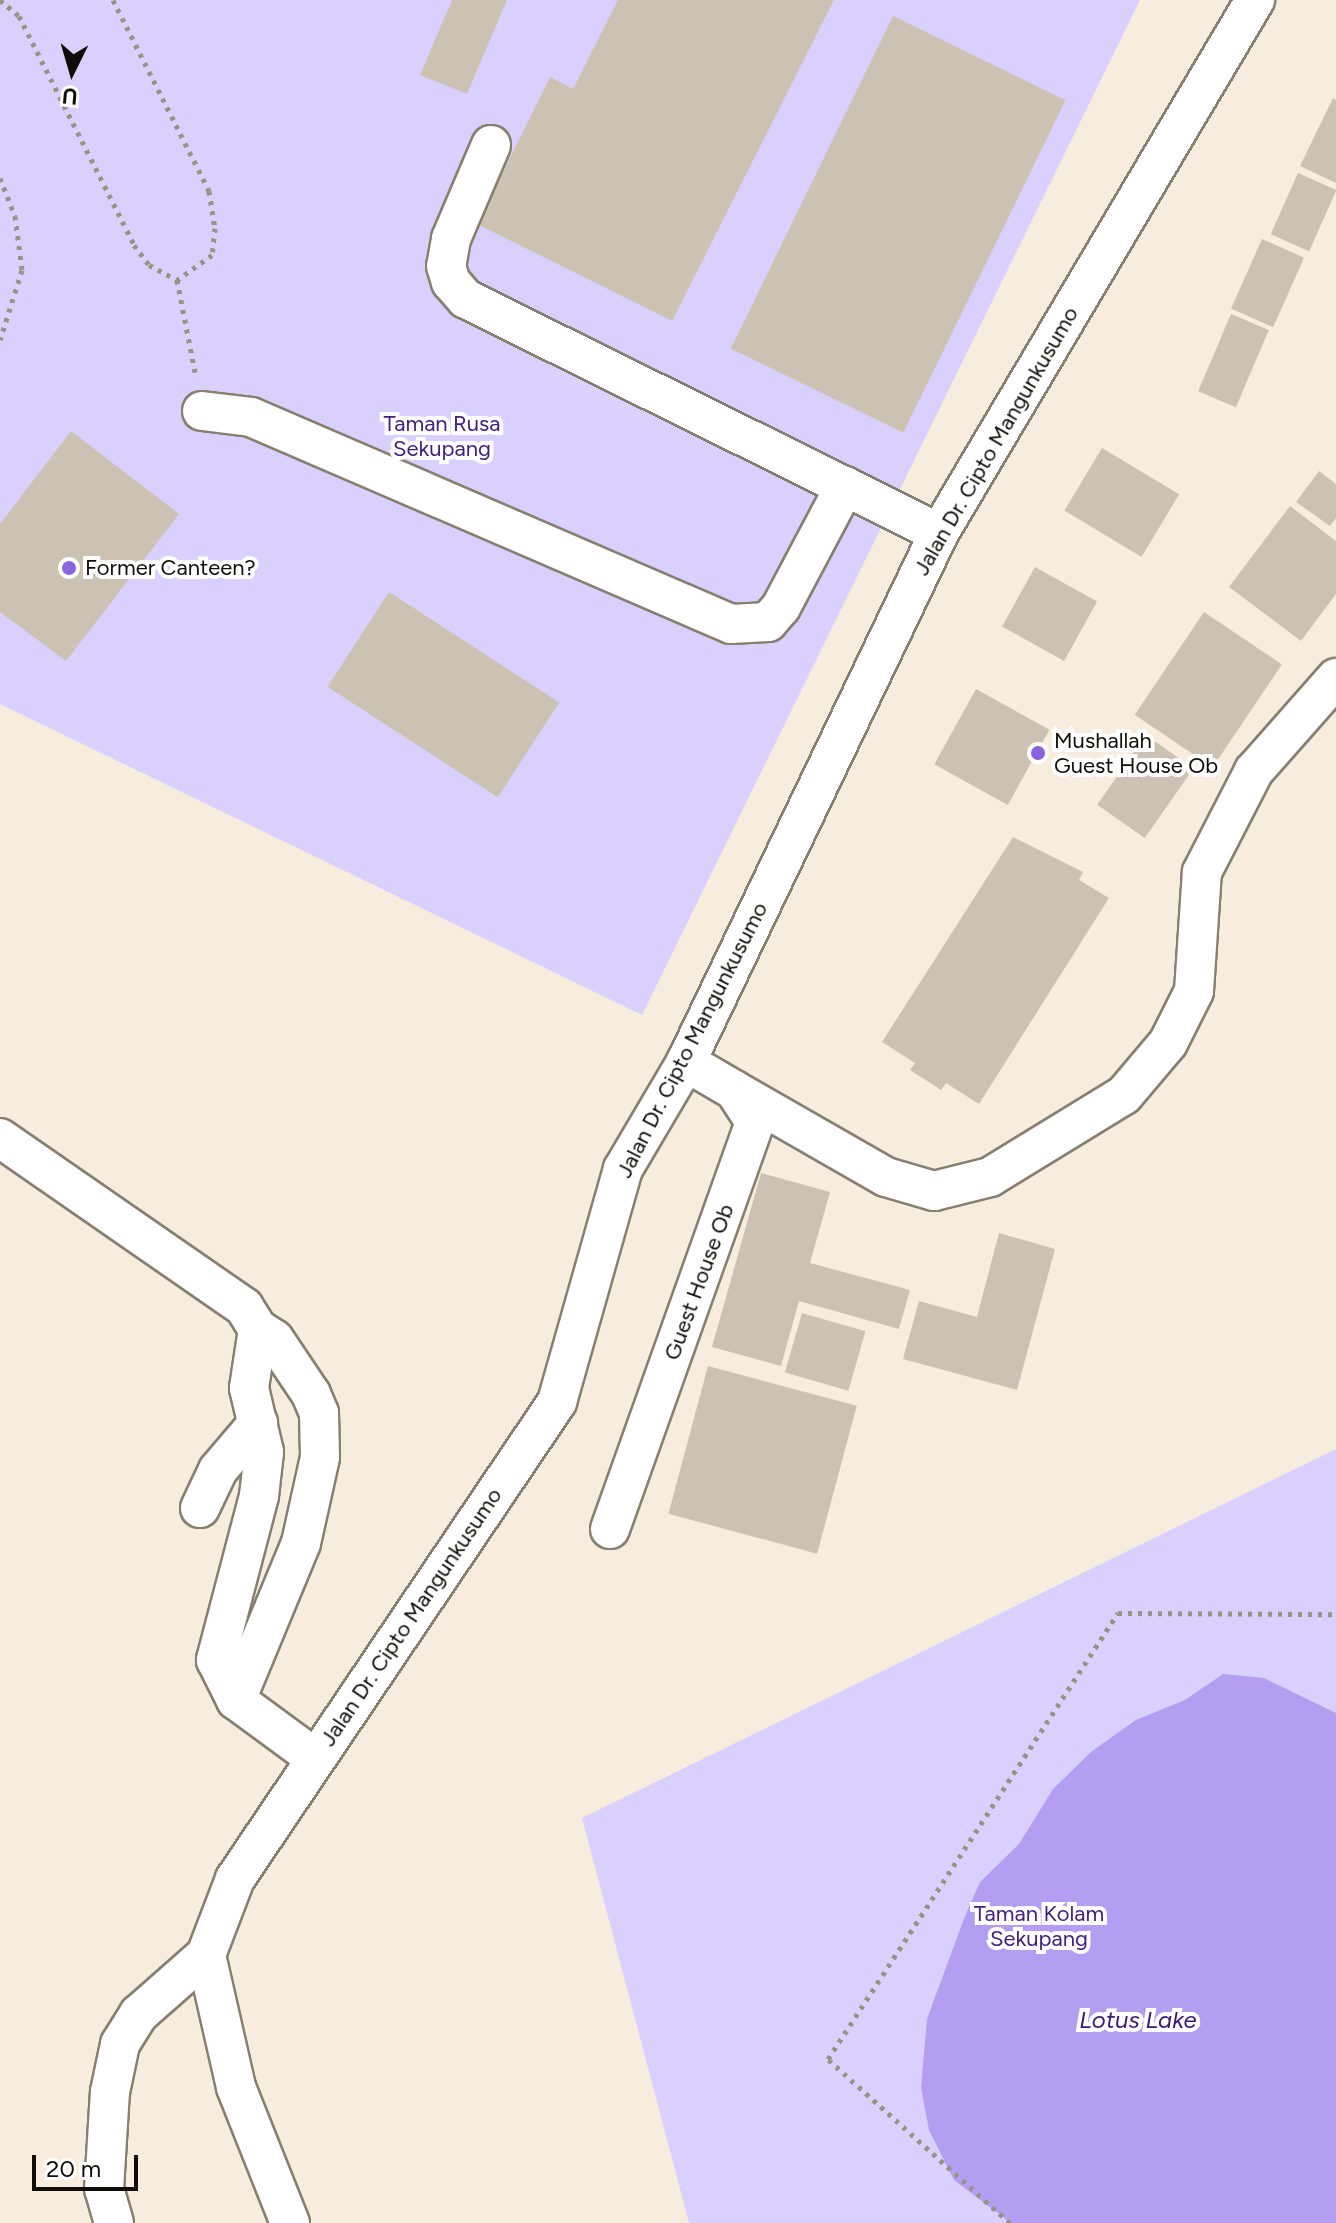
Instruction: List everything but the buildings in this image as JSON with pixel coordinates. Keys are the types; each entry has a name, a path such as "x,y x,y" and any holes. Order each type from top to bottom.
{"street":[{"name":"Jalan Dr. Cipto Mangunkusumo","path":"206,1955 235,1879 557,1402 623,1169 686,1062 939,533 1255,0"},
{"path":"491,145 451,239 446,266 451,282 466,299 939,533"},
{"path":"202,411 251,417 731,624 768,622 781,607 845,486"},
{"path":"734,1090 886,1177 934,1191 990,1177 1124,1095 1168,1043 1194,991 1202,872 1254,771 1336,678"},
{"name":"Guest House Ob","path":"610,1529 755,1122 734,1090 686,1062"},
{"path":"0,1138 244,1307 258,1329 274,1339 311,1394 319,1413 320,1457 301,1543 236,1700"},
{"path":"258,1329 249,1388 264,1452 257,1509 216,1660 236,1700 315,1758"},
{"path":"200,1508 218,1470 258,1423"},
{"path":"114,2223 104,2189 110,2092 120,2044 139,2014 206,1955 236,2087 290,2223"}],"path":[{"path":"0,0 19,16 134,245 149,265 177,280"},
{"path":"113,0 209,191 215,228 212,255 177,280"},
{"path":"0,178 15,216 22,270 0,340"},
{"path":"177,280 202,411"},
{"path":"1010,2223 828,2059 1118,1613 1336,1614"}],"green space":[{"name":"Taman Rusa Sekupang","path":"0,0 1140,0 642,1015 0,704"},
{"name":"Taman Kolam Sekupang","path":"1336,1449 1336,2223 689,2223 582,1818"}],"water":[{"name":"Lotus Lake","path":"1223,1674 1264,1678 1336,1713 1336,2223 1011,2223 954,2180 929,2130 921,2088 927,2019 965,1916 980,1882 1019,1844 1053,1789 1092,1751 1136,1720 1185,1700"}],"place":[{"name":"Former Canteen?","path":"69,568"},
{"name":"Mushallah Guest House Ob","path":"1038,753"}]}
